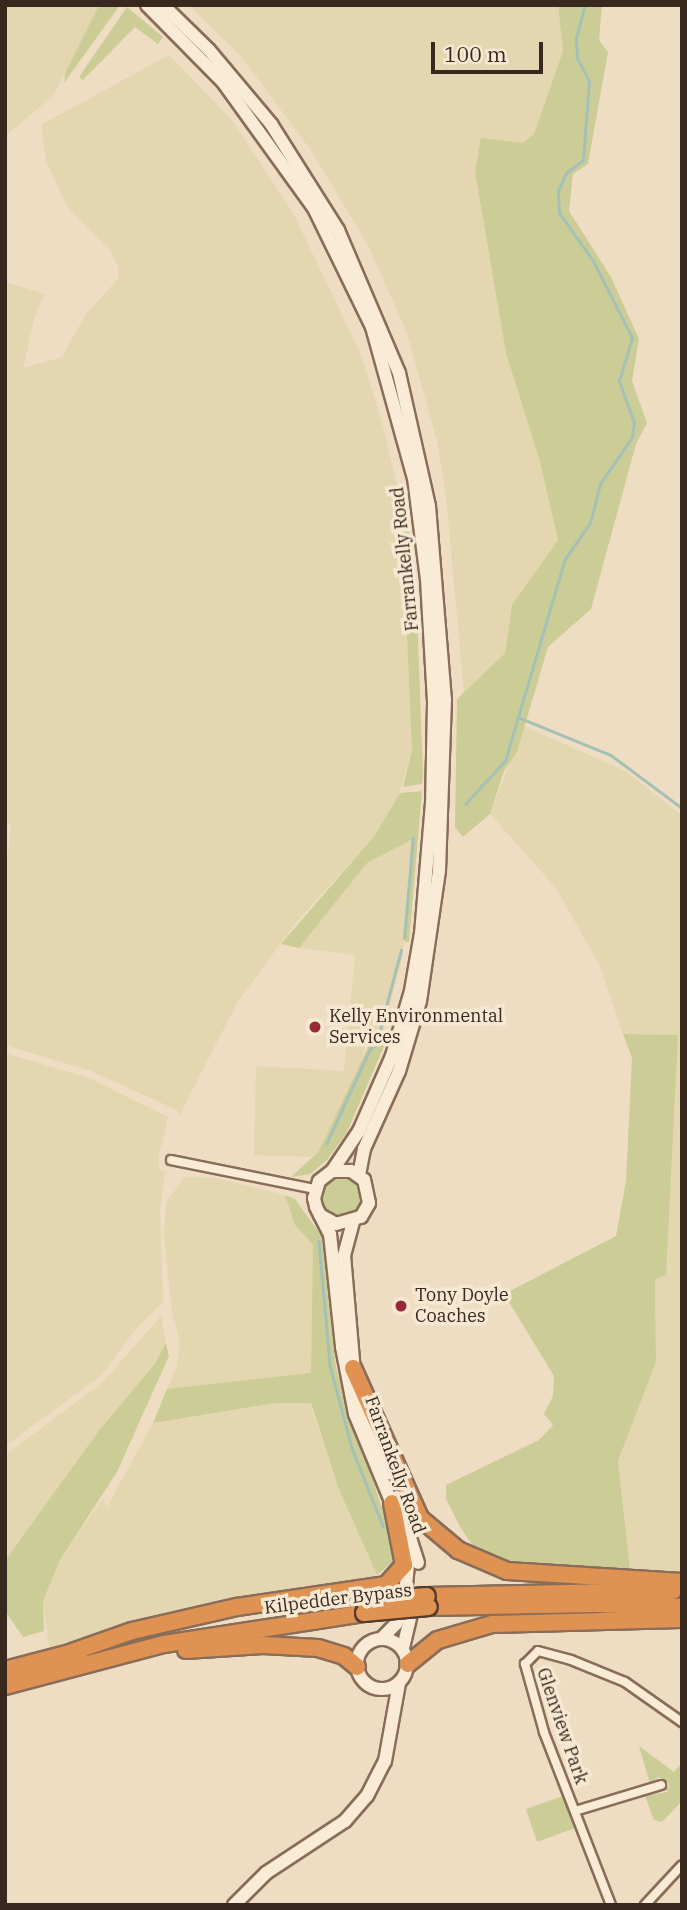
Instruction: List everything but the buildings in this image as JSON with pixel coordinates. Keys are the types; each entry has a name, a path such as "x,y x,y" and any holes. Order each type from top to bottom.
{"highway":[{"path":"354,1368 420,1518 458,1550 507,1571 682,1582"},
{"path":"72,1652 132,1631 237,1607 386,1585 404,1565 392,1503"},
{"name":"Kilpedder Bypass","path":"5,1670 72,1652 283,1609 682,1591"},
{"name":"Kilpedder Bypass","path":"428,1602 682,1607"},
{"name":"Kilpedder Bypass","path":"5,1686 164,1644 364,1607"},
{"path":"405,1656 438,1640 492,1624 682,1619"},
{"path":"5,1686 194,1648 318,1648 344,1656 357,1667"}],"main road":[{"name":"Farrankelly Road","path":"147,5 223,82 314,208 372,327 403,426 418,504 434,703 431,816 421,933 411,991 392,1056 359,1132 332,1171"},
{"name":"Farrankelly Road","path":"163,5 264,115 338,230 399,373 429,506 445,699 439,872 420,1001 399,1071 364,1149 359,1175"},
{"path":"332,1171 359,1175 368,1187 369,1203 354,1222 335,1224 320,1214 315,1189 332,1171"},
{"name":"Farrankelly Road","path":"320,1214 330,1234 342,1347 355,1414 392,1503 411,1569 404,1605 396,1624 382,1638"},
{"name":"Farrankelly Road","path":"354,1222 344,1255 354,1368 364,1413 413,1535 418,1562 418,1582 405,1656"},
{"path":"234,1905 266,1873 345,1821 367,1796 385,1761 405,1656 382,1638 366,1644 357,1667 365,1682 381,1689 399,1683"},
{"path":"381,1689 393,1725"}],"street":[{"path":"171,1160 315,1189"},
{"name":"Glenview Park","path":"611,1905 526,1678 530,1655 538,1651 553,1655 625,1682 682,1722"},
{"name":"Glenview Park","path":"575,1811 661,1785"},
{"path":"645,1905 682,1865"}],"shaded area":[{"path":"5,5 99,5 53,96 5,136"},
{"path":"189,5 558,5 563,51 534,134 523,143 497,295 506,353 540,462 558,540 512,605 505,653 464,692 446,496 437,441 407,333 367,243 310,149 239,54"},
{"path":"169,55 232,120 293,213 360,352 382,422 401,502 412,750 396,804 375,835 294,925 237,1003 179,1116 177,1110 91,1071 5,1045 5,880 11,824 5,822 5,282 45,294 35,316 23,368 62,357 86,314 118,279 118,267 109,248 68,208 46,160 41,125"},
{"path":"524,726 627,772 682,815 682,1573 630,1570 618,1461 656,1362 655,1278 678,1035 623,1034 600,966 556,888 490,814"},
{"path":"411,840 403,954 380,1043 365,1047 359,1070 319,1151 310,1157 254,1155 256,1066 344,1071 355,955 299,948 367,863"},
{"path":"5,1053 89,1078 168,1117 159,1155 159,1170 165,1172 160,1209 163,1302 134,1331 102,1375 5,1446"},
{"path":"185,1177 216,1178 285,1195 295,1225 313,1245 311,1406 338,1487 377,1575 343,1586 233,1599 113,1627 49,1648 43,1601 60,1560 103,1498 107,1507 153,1423 177,1366 180,1342 172,1312 164,1234 166,1202"},
{"path":"161,1316 166,1343 154,1365 100,1429 5,1561 5,1455 102,1383"}],"green space":[{"path":"99,5 120,5 64,83 65,73"},
{"path":"558,5 602,5 599,40 608,52 588,164 573,174 569,211 611,277 639,339 632,381 647,423 636,444 591,609 548,647 517,752 504,771 490,814 463,837 455,827 457,699 505,653 512,605 558,540 540,462 506,353 475,171 481,138 523,143 534,134 563,51"},
{"path":"127,7 163,37 158,44 135,27 83,80 79,77"},
{"path":"401,502 406,503 417,614 423,774 422,784 403,787 412,750"},
{"path":"422,791 409,942 405,942 411,840 367,863 299,948 281,944 375,835 400,793"},
{"path":"623,1034 678,1035 666,1275 655,1279 656,1362 618,1461 630,1570 500,1562 477,1552 446,1499 446,1485 539,1440 553,1425 544,1414 553,1396 554,1376 504,1294 616,1236 626,1181 632,1058"},
{"path":"370,1043 385,1044 347,1132 327,1160 310,1174 291,1177 319,1151"},
{"path":"342,1177 357,1183 363,1198 357,1213 342,1219 327,1213 321,1198 327,1183"},
{"path":"285,1195 295,1199 323,1238 336,1368 398,1557 377,1575 338,1487 311,1403 275,1403 153,1423 167,1389 311,1373 313,1245 295,1225"},
{"path":"166,1343 169,1356 117,1472 60,1560 43,1601 44,1631 23,1637 5,1611 5,1561 100,1429 154,1365"},
{"path":"639,1746 674,1772 682,1763 682,1801 662,1822 654,1820 645,1796 667,1792 669,1783 658,1777 650,1784"},
{"path":"563,1796 575,1828 537,1842 526,1809"}],"waterway":[{"path":"465,804 505,761 565,559 590,523 600,484 632,437 634,423 619,381 632,338 593,261 559,213 558,191 566,173 583,160 589,81 577,58 576,38 585,5"},
{"path":"520,718 611,755 682,808"},
{"path":"404,938 413,838"},
{"path":"326,1144 370,1049 376,1045 401,950"},
{"path":"319,1241 330,1365 352,1448 383,1526"}],"place":[{"name":"Kelly Environmental Services","path":"315,1027"},
{"name":"Tony Doyle Coaches","path":"401,1306"}]}
